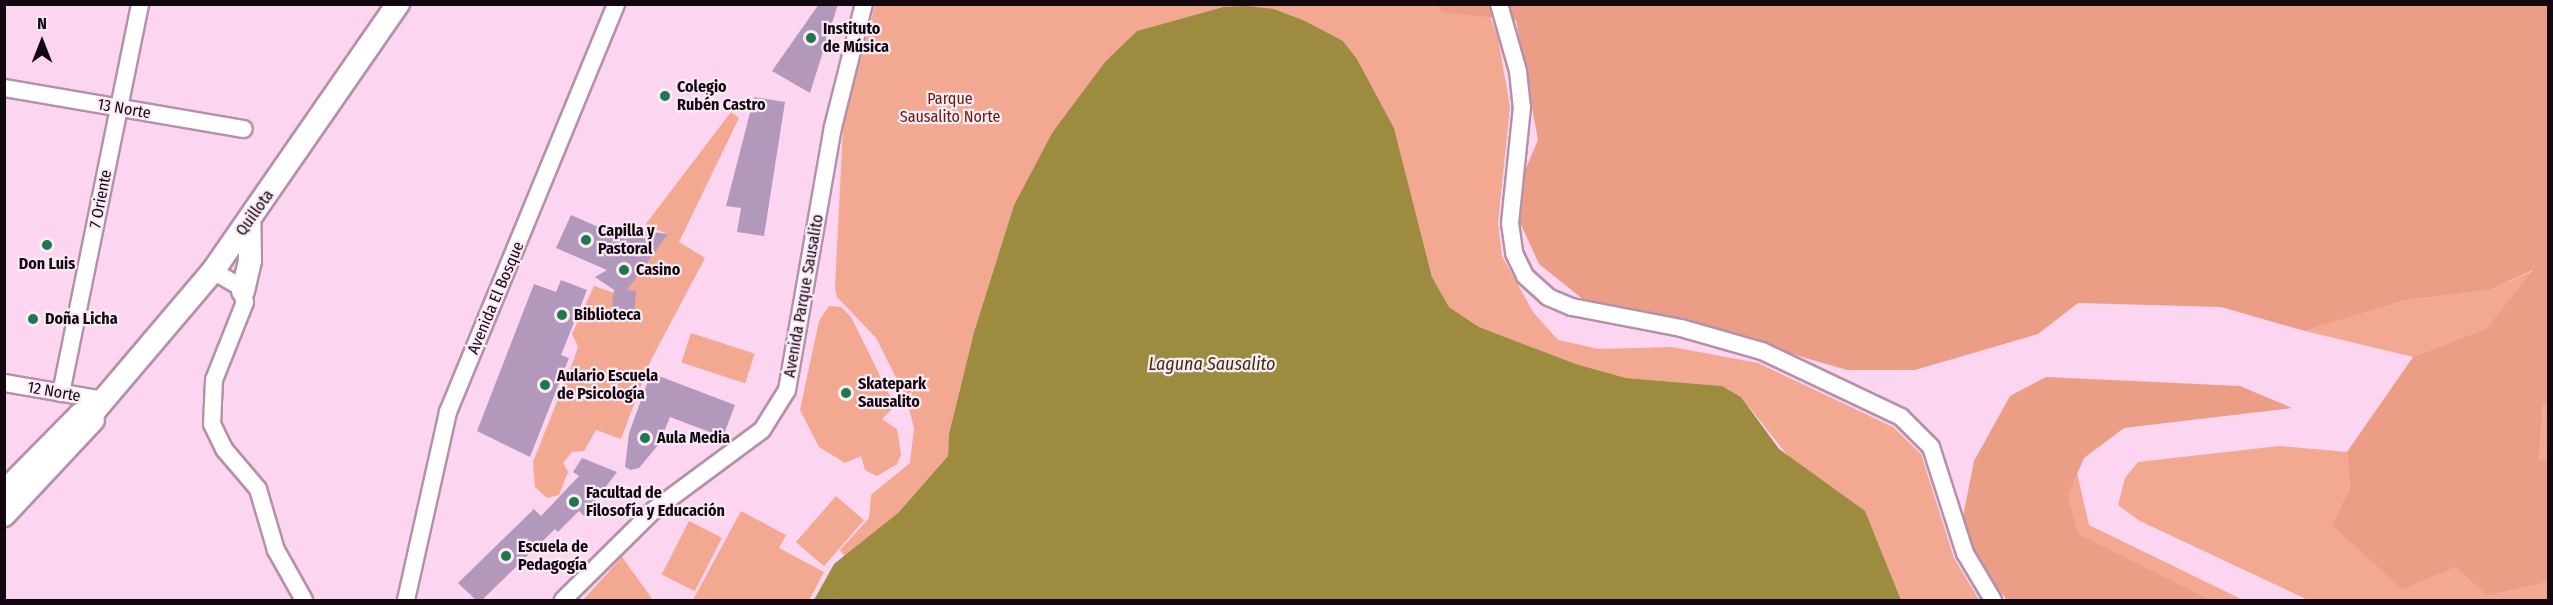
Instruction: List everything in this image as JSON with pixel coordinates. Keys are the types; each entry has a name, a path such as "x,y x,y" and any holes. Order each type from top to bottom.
{"main road":[{"name":"Quillota","path":"4,492 80,416 99,405 213,271 398,4"},
{"path":"243,291 250,260 249,222"},
{"name":"Quillota","path":"4,515 69,450 93,422 99,405"}],"street":[{"name":"7 Oriente","path":"61,393 140,4"},
{"name":"Avenida El Bosque","path":"406,600 448,412 616,4"},
{"name":"Avenida Parque Sausalito","path":"563,600 654,510 762,430 787,390 838,104 864,4"},
{"path":"1499,4 1518,71 1522,107 1510,223 1514,253 1525,276 1548,297 1572,308 1681,328 1762,351 1901,417 1931,447 1965,553 1993,600"},
{"name":"13 Norte","path":"4,88 244,129"},
{"path":"213,271 243,291 240,321 214,380 212,424 224,449 258,489 276,550 304,600"},
{"name":"12 Norte","path":"4,383 61,393 99,405"}],"green space":[{"name":"Parque Sausalito Norte","path":"875,5 1486,5 1498,38 1510,107 1498,223 1502,256 1533,312 1558,340 1599,349 1672,347 1758,363 1893,427 1921,454 1954,558 1979,600 1901,600 1865,512 1792,461 1741,397 1722,386 1626,378 1576,364 1479,327 1449,307 1432,277 1394,128 1357,59 1343,41 1223,7 1137,31 1052,133 1014,205 974,332 949,434 948,456 898,513 845,557 840,550 869,518 871,495 910,463 914,428 906,397 876,338 837,297 835,288 843,128"},
{"path":"731,112 739,118 679,242 705,258 650,362 621,439 596,430 584,451 572,452 563,463 568,472 559,495 547,498 535,487 533,462 578,346 572,334 594,286 620,295 668,234 645,225"},
{"path":"2535,270 2487,328 2413,357 2305,331 2406,300 2490,290"},
{"name":"Skatepark Sausalito","path":"829,306 841,307 851,317 895,406 882,419 897,429 901,455 897,464 877,476 865,470 861,456 845,463 819,447 800,410 819,321"},
{"path":"691,333 755,354 745,383 681,362"},
{"path":"2548,403 2548,460 2539,461 2543,405"},
{"path":"2279,446 2347,452 2350,488 2332,525 2455,567 2487,596 2548,582 2548,600 2308,600 2140,521 2118,505 2125,478 2138,462"},
{"path":"2077,473 2089,525 2243,600 2212,600 2078,533 2068,495"},
{"path":"836,496 864,520 824,566 796,542"},
{"path":"741,511 786,535 779,548 824,572 809,600 693,600"},
{"path":"689,521 722,538 695,591 662,574"},
{"path":"622,557 653,600 583,600"}],"shaded area":[{"path":"1438,5 2548,5 2548,403 2543,405 2539,460 2548,460 2548,582 2487,596 2455,567 2402,589 2332,525 2350,488 2347,452 2413,357 2487,328 2533,270 2490,290 2406,300 2305,331 2221,307 2078,303 2038,334 1915,370 1847,370 1643,311 1584,300 1539,264 1511,203 1538,140 1516,20 1442,12"},
{"path":"2046,377 2240,386 2292,408 2124,428 2084,458 2068,495 2078,533 2212,600 2007,600 1959,537 1974,461 2010,396"}],"water":[{"name":"Laguna Sausalito","path":"1246,6 1274,9 1305,21 1343,41 1357,59 1394,128 1432,277 1449,307 1479,327 1576,364 1626,378 1722,386 1741,397 1779,449 1865,511 1901,600 814,600 834,564 898,513 948,456 949,434 974,332 1014,205 1052,133 1105,62 1137,31 1223,7"}],"building":[{"name":"Instituto de Música","path":"819,4 838,4 810,93 772,71"},
{"path":"754,97 785,102 764,236 737,232 741,208 726,206"},
{"path":"571,215 626,239 631,229 668,234 627,290 636,291 634,315 611,313 614,290 595,277 607,270 556,248"},
{"path":"561,280 587,290 561,355 569,358 530,457 477,431 534,284 556,292"},
{"path":"651,373 735,405 723,437 670,417 659,444 639,468 631,470 625,467 629,433"},
{"path":"582,458 617,472 584,516 579,511 558,532 555,529 482,600 476,600 458,583 534,509 541,516 579,476 573,472"}],"place":[{"name":"Instituto de Música","path":"811,38"},
{"name":"Colegio Rubén Castro","path":"665,96"},
{"name":"Capilla y Pastoral","path":"586,240"},
{"name":"Don Luis","path":"47,245"},
{"name":"Casino","path":"624,270"},
{"name":"Biblioteca","path":"562,315"},
{"name":"Doña Licha","path":"33,319"},
{"name":"Aulario Escuela de Psicología","path":"545,385"},
{"name":"Skatepark Sausalito","path":"846,393"},
{"name":"Aula Media","path":"645,438"},
{"name":"Facultad de Filosofía y Educación","path":"574,502"},
{"name":"Escuela de Pedagogía","path":"506,556"}]}
